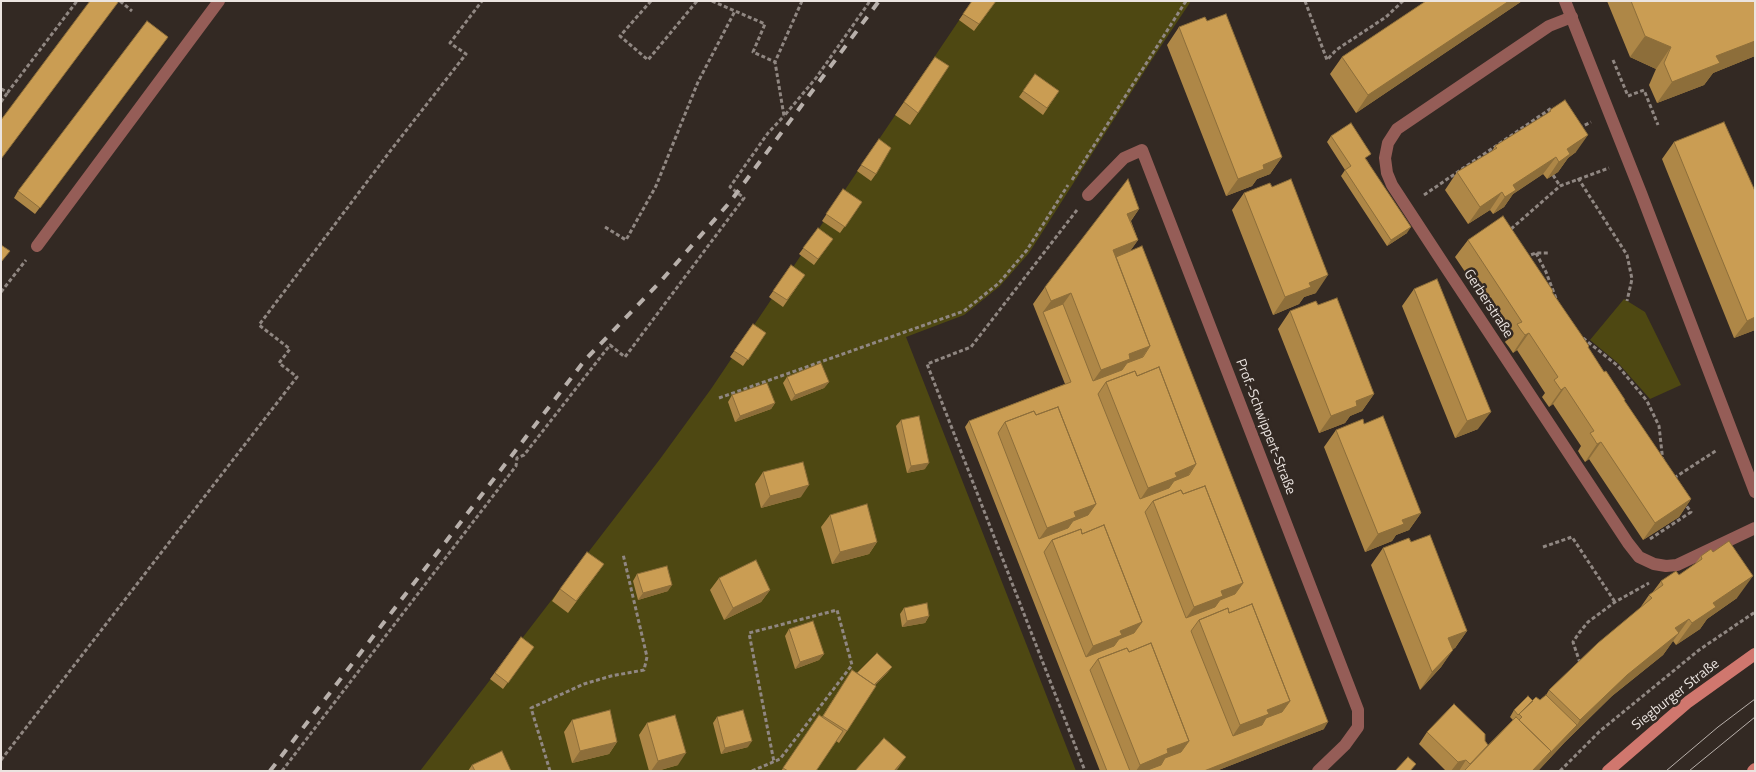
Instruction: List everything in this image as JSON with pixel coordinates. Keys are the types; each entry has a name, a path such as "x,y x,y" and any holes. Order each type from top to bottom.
{"main road":[{"name":"Siegburger Straße","path":"1613,768 1688,702 1755,654"}],"street":[{"path":"37,246 219,1"},
{"path":"1565,1 1629,162 1755,492"},
{"name":"Gerberstraße","path":"1572,17 1549,26 1397,129 1388,143 1385,158 1387,174 1633,551 1639,557 1654,564"},
{"name":"Prof.-Schwippert-Straße","path":"1088,196 1124,158 1142,150 1358,710 1358,727 1345,745 1318,771"},
{"path":"1654,564 1677,565 1755,528"}],"path":[{"path":"1,102 77,1"},
{"path":"120,1 132,11"},
{"path":"1,760 297,377 279,363 290,349 259,325 466,54 450,43 482,1"},
{"path":"651,1 620,36 648,60 697,1"},
{"path":"712,1 765,24 753,52 775,62"},
{"path":"784,116 775,62 802,1"},
{"path":"282,771 516,466 517,458 524,455 610,346 624,357 744,198 730,187 768,133 816,78 870,1"},
{"path":"719,398 964,312 999,283 1027,250 1186,1"},
{"path":"1305,1 1328,60 1336,50 1386,17 1403,1"},
{"path":"606,228 626,240 656,186 698,82 735,11"},
{"path":"1610,51 1628,96 1644,90 1658,125"},
{"path":"1,89 8,92"},
{"path":"1407,206 1554,107 1559,113"},
{"path":"1573,133 1586,123 1610,114"},
{"path":"1511,229 1560,186 1578,178 1629,162"},
{"path":"1553,175 1560,186"},
{"path":"1578,178 1627,255 1632,279 1627,301"},
{"path":"1085,771 927,364 971,347 1088,196"},
{"path":"1507,223 1515,236"},
{"path":"1,292 37,246"},
{"path":"1522,250 1525,258"},
{"path":"1536,253 1546,272 1558,303"},
{"path":"1519,262 1536,253 1549,253"},
{"path":"1580,336 1618,366 1648,401 1659,426 1663,464"},
{"path":"1670,481 1723,446 1736,441"},
{"path":"1633,551 1691,512 1680,497"},
{"path":"1543,547 1572,537 1615,602"},
{"path":"550,771 531,708 584,684 611,676 644,670 646,657 623,554"},
{"path":"1582,666 1573,642 1579,633 1588,622 1615,602 1648,584 1652,579 1654,564"},
{"path":"752,771 774,762 780,759 852,665 837,610 749,633 774,762"},
{"path":"1560,771 1607,725 1699,650 1755,612"}],"shaded area":[{"path":"972,1 1191,1 1029,253 1000,286 964,315 906,337 1076,771 420,771 660,459 711,389"},
{"path":"1624,299 1645,312 1681,385 1650,399 1619,364 1590,340"}],"building":[{"path":"90,1 119,1 1,159 1,120"},
{"path":"972,1 996,1 979,24 963,14"},
{"path":"1426,1 1509,1 1368,95 1342,57"},
{"path":"1631,1 1755,1 1755,41 1716,56 1720,63 1672,82 1664,63 1671,47 1645,36"},
{"path":"1226,14 1282,157 1263,165 1264,169 1238,179 1179,27 1205,17 1207,21"},
{"path":"147,21 168,37 40,208 18,191"},
{"path":"935,57 949,66 918,113 904,102"},
{"path":"1035,74 1059,91 1047,108 1023,91"},
{"path":"1565,100 1588,135 1567,149 1570,154 1559,162 1556,157 1513,185 1516,190 1505,197 1502,192 1480,207 1457,172 1497,148 1495,146 1551,111"},
{"path":"1724,122 1755,191 1755,317 1747,321 1674,142"},
{"path":"1351,123 1371,154 1365,158 1411,227 1391,240 1345,170 1351,166 1331,136"},
{"path":"879,139 891,148 876,174 861,165"},
{"path":"1128,179 1139,209 1127,214 1138,240 1113,250 1150,346 1129,354 1130,359 1101,370 1071,293 1051,301 1045,287"},
{"path":"1291,179 1328,275 1309,283 1311,287 1285,297 1244,193 1270,183 1272,187"},
{"path":"843,189 862,202 845,227 826,214"},
{"path":"1503,216 1589,346 1604,372 1606,371 1691,499 1655,523 1601,442 1597,444 1590,433 1594,431 1565,387 1561,390 1554,380 1558,377 1529,333 1525,335 1517,324 1522,322 1468,240"},
{"path":"818,228 833,239 818,259 803,248"},
{"path":"1,245 10,251 1,262"},
{"path":"1142,246 1328,722 1204,771 1145,771 1161,765 1165,758 1181,752 1189,741 1151,643 1129,652 1127,648 1098,659 1090,670 1130,771 1107,771 969,421 1071,382 1043,312 1063,304 1093,381 1122,370 1127,363 1143,357 1150,346 1116,257","holes":["1159,367 1196,464 1189,475 1174,481 1169,488 1140,499 1098,394 1106,382 1135,371 1137,376","1058,407 1096,504 1088,515 1073,521 1068,528 1039,539 998,433 1005,422 1034,411 1036,415","1205,486 1243,583 1235,594 1220,600 1215,607 1186,618 1145,512 1153,501 1181,490 1183,494","1104,525 1142,622 1134,633 1119,639 1114,646 1086,657 1044,552 1052,540 1081,529 1082,534","1252,604 1290,701 1282,712 1266,718 1262,725 1233,736 1191,631 1199,620 1228,608 1229,613"]},
{"path":"791,265 805,275 787,300 773,291"},
{"path":"1437,279 1491,412 1467,421 1414,289"},
{"path":"1337,298 1374,394 1356,401 1357,406 1331,416 1290,311 1316,301 1318,305"},
{"path":"753,324 766,333 748,360 734,351"},
{"path":"821,363 829,382 795,395 787,377"},
{"path":"1159,367 1196,464 1175,473 1177,477 1148,488 1106,382 1135,371 1137,376"},
{"path":"767,383 775,403 740,416 732,395"},
{"path":"1058,407 1096,504 1074,512 1076,517 1047,528 1005,422 1034,411 1036,415"},
{"path":"919,416 929,463 911,466 901,420"},
{"path":"1383,416 1421,513 1402,520 1404,524 1378,534 1336,430 1363,419 1364,424"},
{"path":"803,462 809,485 770,496 763,472"},
{"path":"1205,486 1243,583 1221,591 1223,596 1194,607 1153,501 1181,490 1183,494"},
{"path":"867,504 877,542 840,552 830,515"},
{"path":"1104,525 1142,622 1120,631 1122,635 1093,646 1052,540 1081,529 1082,534"},
{"path":"1430,535 1467,631 1448,638 1453,650 1432,672 1383,548 1409,538 1411,542"},
{"path":"1729,541 1753,576 1713,603 1716,607 1692,623 1689,619 1675,628 1679,633 1627,675 1580,720 1549,690 1598,643 1652,598 1649,595 1663,585 1661,581 1676,571 1679,575 1702,559 1701,556 1711,549 1713,552"},
{"path":"587,552 604,564 576,601 560,589"},
{"path":"756,560 770,590 733,608 719,578"},
{"path":"667,566 672,585 643,593 637,574"},
{"path":"927,603 929,616 907,621 904,608"},
{"path":"1252,604 1290,701 1267,710 1269,714 1240,725 1199,620 1228,608 1229,613"},
{"path":"813,621 824,654 800,662 789,629"},
{"path":"521,637 534,647 508,683 495,673"},
{"path":"1151,643 1189,741 1167,749 1168,753 1140,765 1098,659 1127,648 1129,652"},
{"path":"877,653 892,667 874,685 857,673"},
{"path":"852,670 876,686 847,731 823,716"},
{"path":"1546,695 1577,725 1547,756 1551,751 1519,720 1522,717 1519,714 1536,697 1540,700"},
{"path":"1528,696 1533,701 1518,715 1514,710"},
{"path":"1454,704 1485,734 1485,741 1488,745 1470,764 1466,760 1458,762 1427,732"},
{"path":"610,710 617,742 580,751 572,720"},
{"path":"743,710 752,741 725,748 717,717"},
{"path":"675,715 686,753 658,761 647,723"},
{"path":"819,715 843,731 816,771 788,771 783,768"},
{"path":"1516,717 1551,751 1532,771 1464,771"},
{"path":"884,738 906,757 894,771 855,771"},
{"path":"502,751 511,771 475,771 472,765"},
{"path":"1408,757 1416,764 1410,771 1395,771"}],"tram line":[{"path":"1666,771 1718,727 1755,699"},
{"path":"1689,771 1755,717"}],"railway":[{"path":"270,771 585,360 660,282 730,202 879,1"}]}
